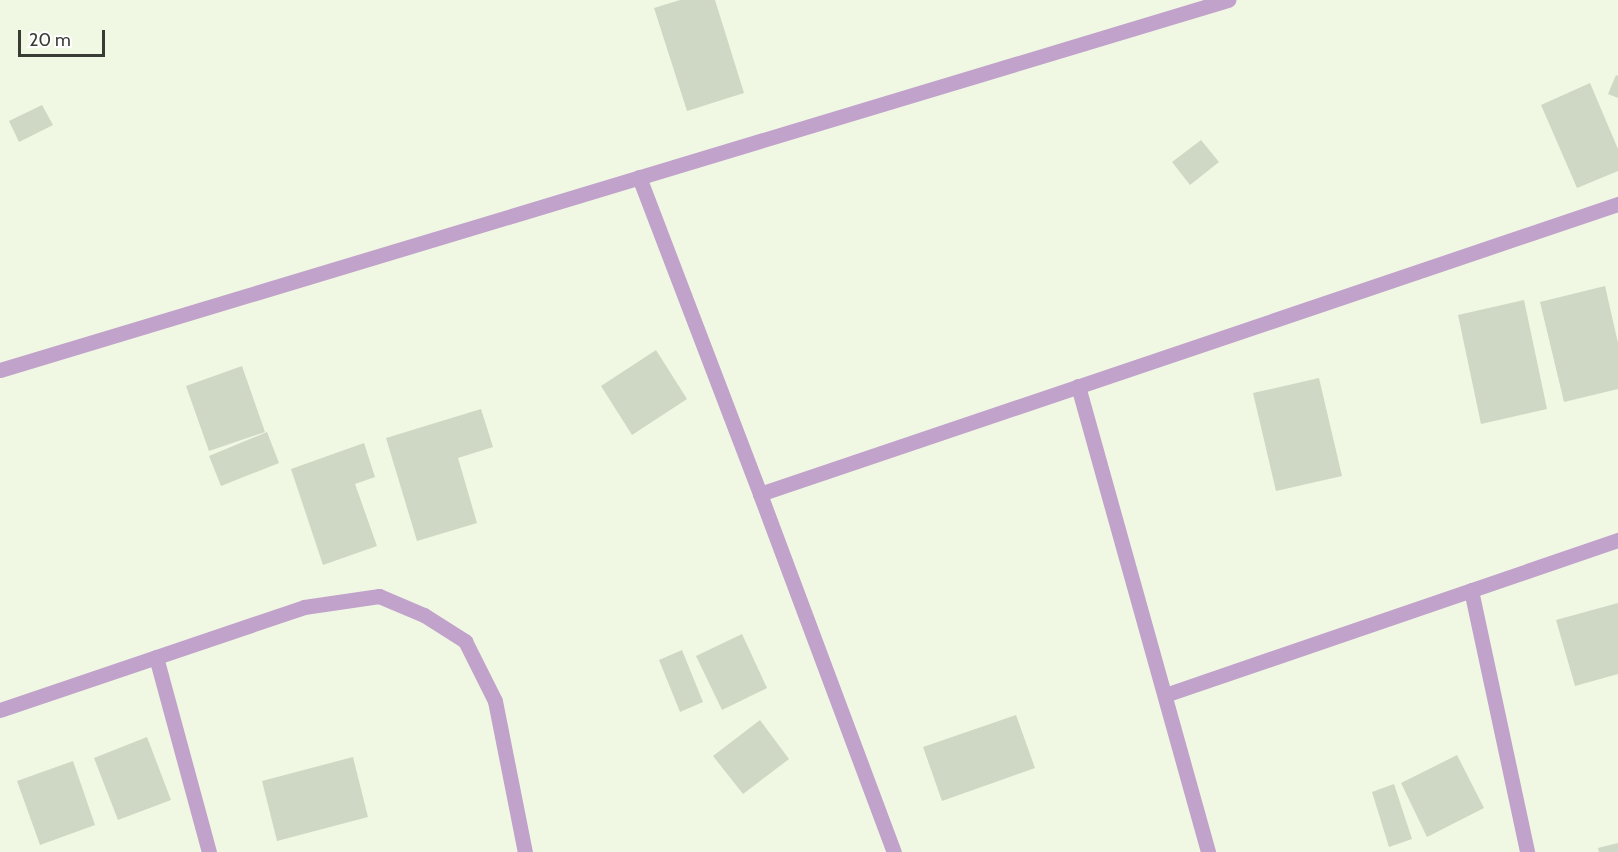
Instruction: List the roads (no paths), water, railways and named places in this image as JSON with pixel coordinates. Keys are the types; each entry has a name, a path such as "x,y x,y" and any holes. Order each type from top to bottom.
{"street":[{"path":"0,370 1228,0"},
{"path":"639,177 894,852"},
{"path":"760,494 1618,204"},
{"path":"1078,386 1208,852"},
{"path":"1165,695 1618,540"},
{"path":"1471,590 1527,852"},
{"path":"0,710 304,607 379,596 424,615 465,640 495,700 525,852"},
{"path":"156,657 209,852"}]}
